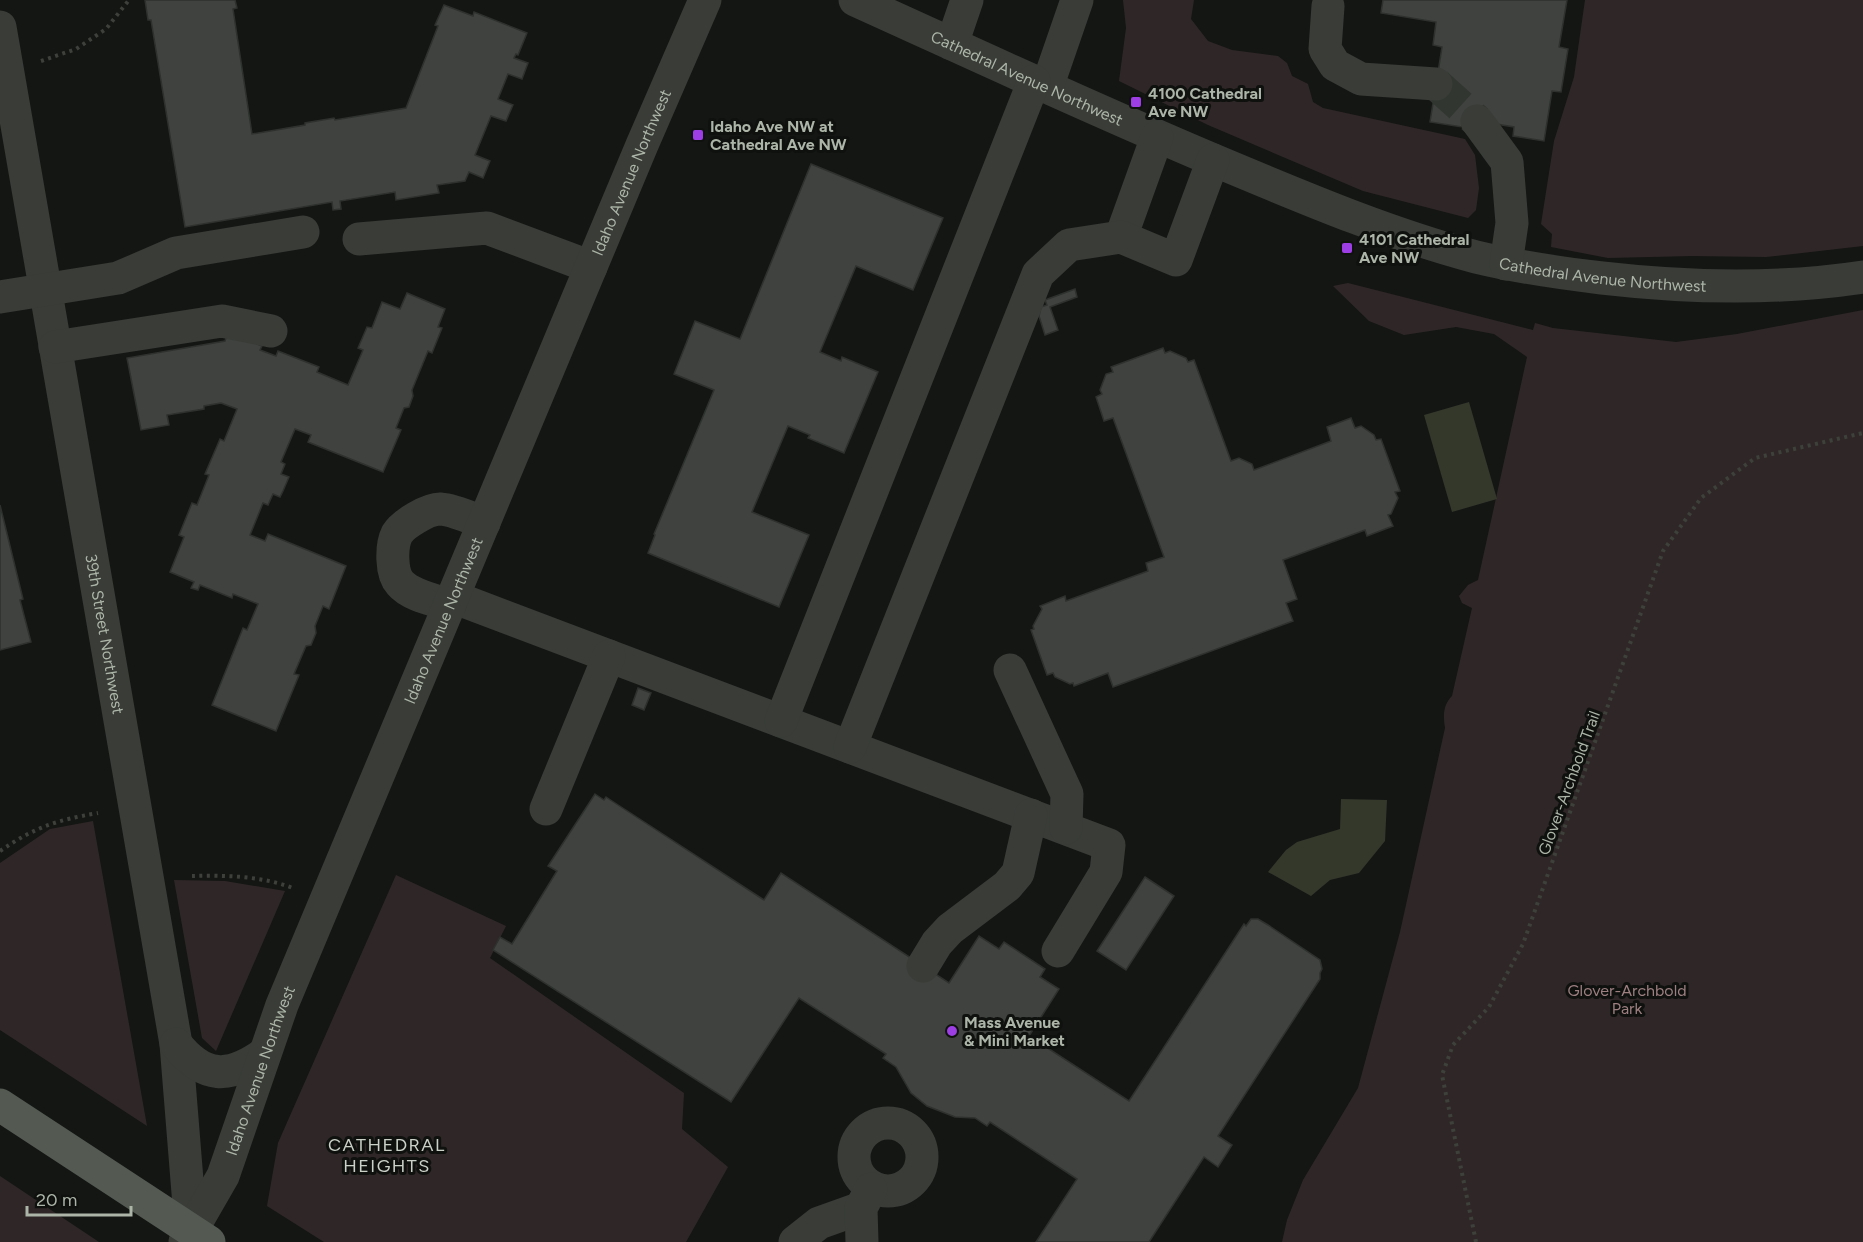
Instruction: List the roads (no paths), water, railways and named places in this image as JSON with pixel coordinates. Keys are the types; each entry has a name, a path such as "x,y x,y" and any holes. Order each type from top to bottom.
{"main road":[{"path":"0,1105 195,1239"}],"street":[{"name":"Idaho Avenue Northwest","path":"195,1239 223,1176 264,1054 327,900 705,0"},
{"name":"Cathedral Avenue Northwest","path":"855,0 1157,137 1382,228 1475,256 1506,264 1576,275 1681,285 1795,284 1863,277"},
{"path":"952,44 967,0"},
{"path":"781,721 1077,0"},
{"path":"1328,6 1325,49 1335,65 1361,78 1436,84"},
{"name":"39th Street Northwest","path":"0,27 5,89 45,290 176,1044 195,1239"},
{"path":"1477,121 1507,162 1512,223 1506,264"},
{"path":"1121,237 1157,137"},
{"path":"850,747 1038,274 1069,245 1121,237 1176,260 1214,160"},
{"path":"359,239 488,228 591,267"},
{"path":"0,297 118,278 176,253 303,232"},
{"path":"55,347 222,321 271,331"},
{"path":"484,523 438,509 419,516 397,534 393,572 399,583 416,593 452,601 609,656 1109,845 1106,872 1058,951"},
{"path":"546,809 609,656"},
{"path":"1010,670 1067,794 1066,828"},
{"path":"923,966 937,943 950,928 1006,886 1018,873 1031,815"},
{"path":"176,1044 185,1056 199,1066 223,1071 238,1070 264,1054"},
{"path":"795,1242 819,1223 866,1198 862,1242"}],"tunnel":[{"path":"1436,84 1477,121"}],"place":[{"name":"4100 Cathedral Ave NW","path":"1136,102"},
{"name":"Idaho Ave NW at Cathedral Ave NW","path":"698,135"},
{"name":"4101 Cathedral Ave NW","path":"1347,248"},
{"name":"Mass Avenue & Mini Market","path":"952,1031"}],"district":[{"name":"CATHEDRAL HEIGHTS","path":"387,1155"}],"park label":[{"name":"Glover-Archbold Park","path":"1627,999"}]}
